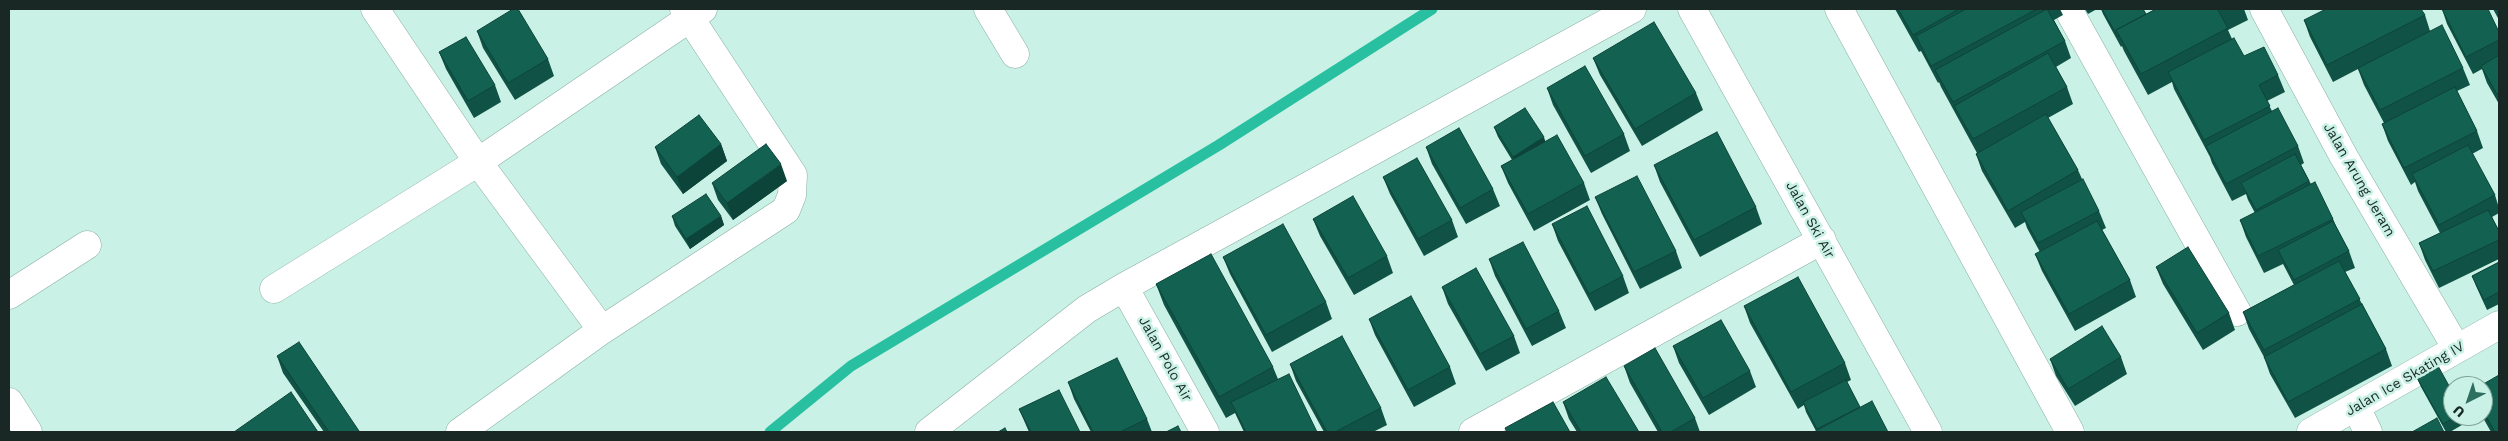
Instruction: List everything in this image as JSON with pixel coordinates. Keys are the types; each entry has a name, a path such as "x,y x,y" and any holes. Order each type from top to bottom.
{"street":[{"path":"375,9 478,162 602,330"},
{"path":"988,9 1015,54"},
{"path":"929,432 1088,309 1124,286 1632,9"},
{"name":"Jalan Ski Air","path":"1692,9 1928,432"},
{"path":"1839,9 2070,432"},
{"path":"2068,9 2237,312"},
{"name":"Jalan Arung Jeram","path":"2264,9 2344,157 2457,349"},
{"path":"274,289 478,162 692,12 793,175 792,195 786,210 602,330 460,432"},
{"path":"1473,432 1822,240"},
{"path":"9,294 87,245"},
{"name":"Jalan Polo Air","path":"1124,286 1205,432"},
{"name":"Jalan Ice Skating IV","path":"2311,432 2499,325"},
{"path":"9,402 28,432"},
{"path":"2356,407 2368,432"}],"building":[{"path":"513,9 518,9 548,59 508,83 477,31"},
{"path":"1898,9 1959,9 1913,35"},
{"path":"1966,9 2037,9 1931,66 1916,36"},
{"path":"2047,9 2065,41 1953,102 1935,70"},
{"path":"2102,9 2143,9 2146,14 2116,30 2118,37"},
{"path":"2156,9 2221,9 2218,10 2228,28 2141,74 2116,30"},
{"path":"2326,9 2421,9 2425,15 2327,65 2304,20"},
{"path":"2442,9 2488,9 2499,32 2499,40 2466,57"},
{"path":"1654,22 1696,93 1635,129 1593,58"},
{"path":"2442,25 2463,68 2380,110 2358,68"},
{"path":"466,37 495,85 468,101 439,52"},
{"path":"2234,38 2244,56 2264,47 2278,75 2259,85 2270,106 2204,140 2168,72"},
{"path":"2048,53 2067,87 1973,139 1954,106"},
{"path":"2499,55 2499,93 2497,94 2481,66"},
{"path":"1585,66 1624,134 1585,156 1547,88"},
{"path":"2455,87 2477,131 2404,168 2382,124"},
{"path":"1525,108 1544,137 1513,157 1494,127"},
{"path":"2278,108 2298,146 2226,184 2206,146"},
{"path":"2046,114 2078,170 2008,211 1976,154"},
{"path":"699,115 721,144 677,177 655,147"},
{"path":"1459,128 1493,189 1460,208 1426,147"},
{"path":"1717,132 1756,207 1694,240 1654,165"},
{"path":"1557,135 1584,183 1528,214 1501,166"},
{"path":"766,144 781,164 727,203 712,183"},
{"path":"2468,145 2495,195 2439,225 2412,174"},
{"path":"2295,154 2309,181 2256,210 2241,183"},
{"path":"1417,158 1452,220 1418,239 1383,177"},
{"path":"1637,176 1676,251 1634,272 1595,197"},
{"path":"2083,179 2099,211 2038,243 2021,212"},
{"path":"2315,182 2333,219 2258,256 2240,220"},
{"path":"706,194 721,216 686,239 672,216"},
{"path":"1353,196 1387,256 1348,278 1313,219"},
{"path":"1587,206 1623,276 1589,294 1552,224"},
{"path":"2488,210 2499,231 2499,240 2433,271 2419,243"},
{"path":"2097,221 2130,280 2069,314 2035,254"},
{"path":"2333,221 2349,251 2294,280 2278,250"},
{"path":"1283,224 1326,302 1266,335 1223,257"},
{"path":"1523,242 1559,311 1526,329 1489,259"},
{"path":"2188,247 2229,313 2197,333 2156,267"},
{"path":"1211,254 1273,367 1219,397 1156,284"},
{"path":"2339,261 2360,299 2264,350 2243,312"},
{"path":"2499,262 2499,292 2484,300 2472,276"},
{"path":"1476,268 1514,336 1480,354 1442,287"},
{"path":"1798,277 1845,363 1791,392 1744,306"},
{"path":"1411,296 1450,367 1408,390 1369,319"},
{"path":"2362,304 2386,349 2288,402 2264,357"},
{"path":"1721,320 1750,371 1703,398 1673,346"},
{"path":"2102,326 2121,357 2068,389 2050,359"},
{"path":"1342,336 1381,408 1335,432 1327,432 1290,364"},
{"path":"299,342 359,431 329,432 277,356"},
{"path":"1655,348 1695,418 1671,432 1662,432 1624,366"},
{"path":"1117,358 1147,419 1120,432 1093,432 1068,382"},
{"path":"2438,366 2444,376 2443,424 2417,378"},
{"path":"1289,374 1317,432 1246,432 1231,402"},
{"path":"2499,375 2499,432 2495,432 2492,426 2493,378"},
{"path":"1606,377 1639,432 1581,432 1563,402"},
{"path":"1846,380 1860,407 1817,429 1803,402"},
{"path":"1059,390 1080,432 1031,432 1019,409"},
{"path":"291,392 318,432 234,432"},
{"path":"1872,401 1888,432 1814,432"},
{"path":"1553,402 1570,432 1507,432 1505,428"},
{"path":"2437,418 2444,432 2412,432"},
{"path":"1178,426 1181,432 1166,432"},
{"path":"1005,428 1007,432 998,432"}],"waterway":[{"path":"770,432 851,366 1219,145 1432,9"}]}
